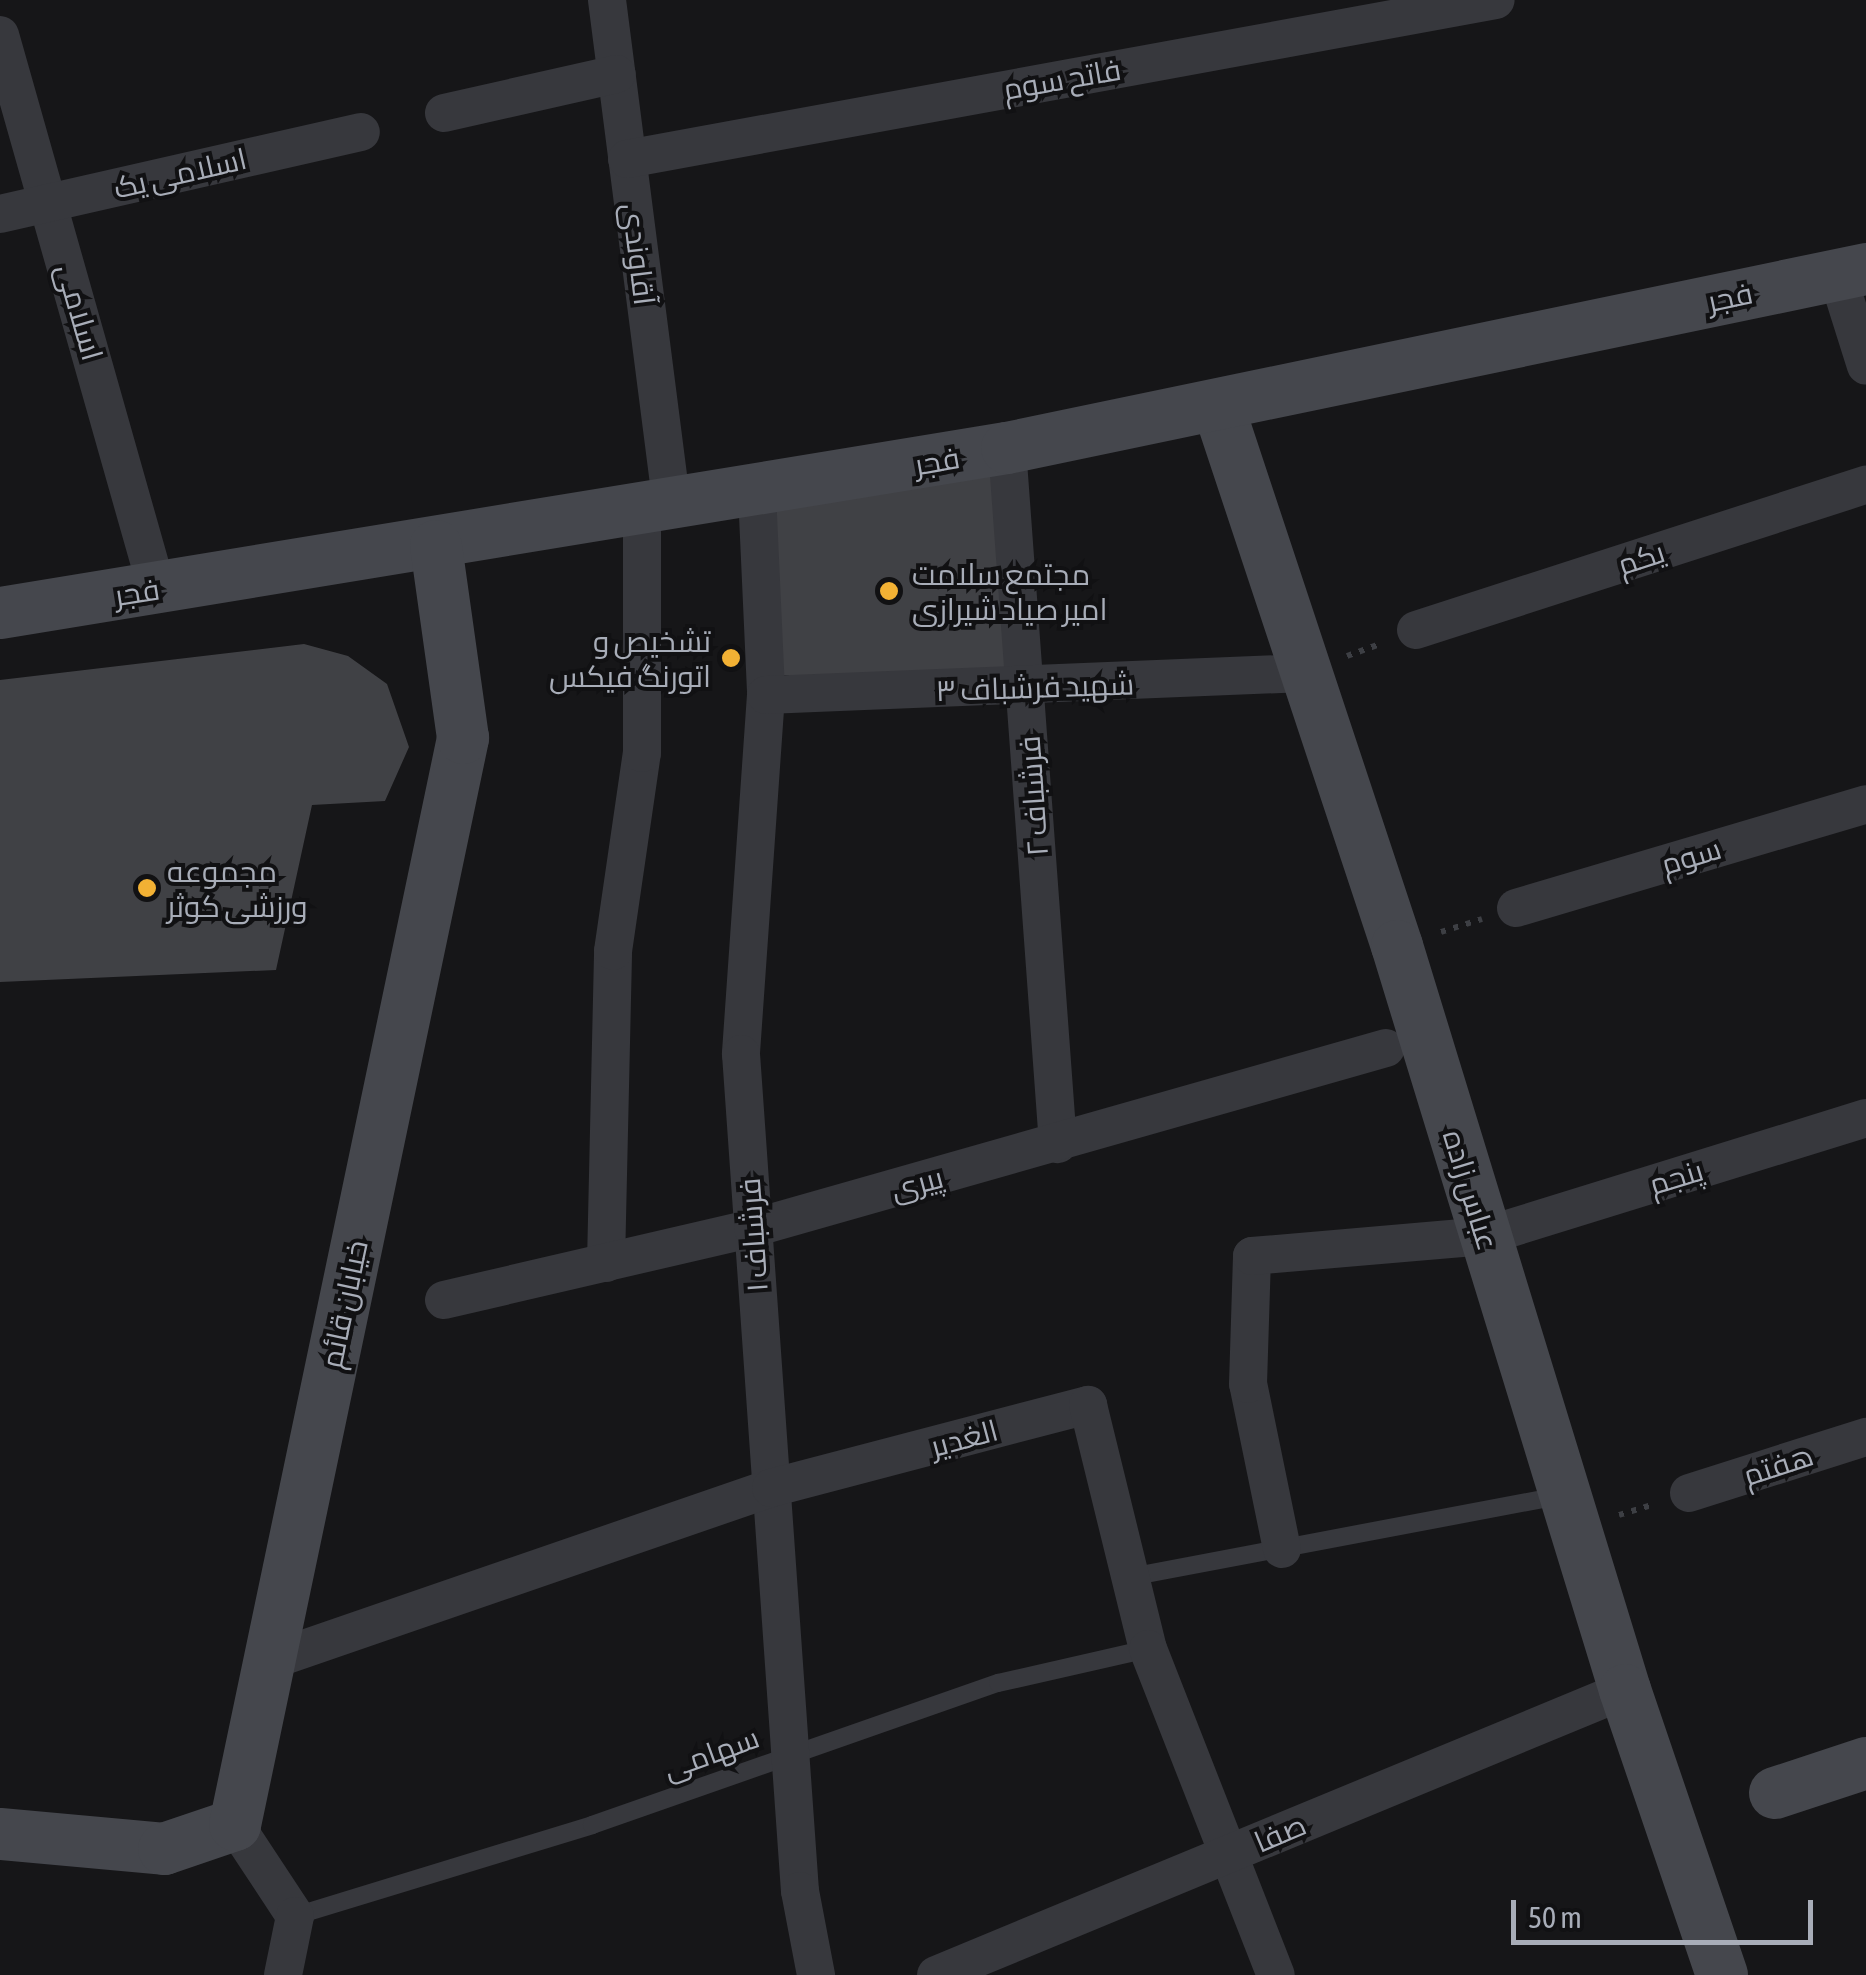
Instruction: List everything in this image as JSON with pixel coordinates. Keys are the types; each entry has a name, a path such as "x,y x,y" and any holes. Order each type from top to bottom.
{"main road":[{"name":"فجر","path":"0,614 657,510 1008,448 1851,272"},
{"name":"عباس زاده","path":"1218,406 1397,946 1625,1690 1722,1975"},
{"name":"خیابان قائم","path":"235,1825 463,738 436,546"},
{"path":"1775,1792 1866,1763"},
{"path":"0,1834 164,1849 235,1825"}],"street":[{"name":"آقاوندی","path":"606,1263 613,951 642,753 657,510 628,159 608,0"},
{"name":"فاتح سوم","path":"628,159 1496,0"},
{"name":"اسلامی","path":"0,35 157,589"},
{"path":"444,113 617,74"},
{"name":"اسلامی یک","path":"0,214 361,132"},
{"path":"1851,272 1866,366"},
{"name":"فرشباف ۲","path":"1008,448 1058,1144"},
{"name":"یکم","path":"1416,630 1866,486"},
{"name":"فرشباف ۱","path":"757,493 766,695 741,1054 800,1891 816,1975"},
{"name":"شهید فرشباف ۳","path":"766,695 1025,689 1304,673"},
{"name":"سوم","path":"1516,908 1866,804"},
{"name":"پیری","path":"444,1300 752,1228 1386,1048"},
{"name":"پنجم","path":"1282,1549 1248,1384 1252,1256 1485,1236 1866,1118"},
{"name":"الغدیر","path":"270,1661 772,1488 1088,1405 1148,1649 1226,1856 1276,1975"},
{"name":"هفتم","path":"1690,1493 1866,1436"},
{"name":"صفا","path":"936,1975 1625,1690"},
{"path":"235,1825 295,1916 283,1975"}],"lane":[{"path":"1130,1578 1282,1549 1570,1512"},
{"name":"سهامی","path":"295,1916 592,1825 998,1683 1148,1649"}],"path":[{"path":"1304,673 1416,630"},
{"path":"1397,946 1516,908"},
{"path":"1570,1512 1690,1493"}],"building":[{"name":"مجتمع سلامت امیر صیاد شیرازی","path":"994,470 1007,675 779,675 773,507"},
{"name":"مجموعه ورزشی کوثر","path":"304,644 348,656 387,684 409,747 385,801 312,805 276,970 0,982 0,680"}],"place":[{"name":"مجتمع سلامت امیر صیاد شیرازی","path":"889,591"},
{"name":"تشخیص و اتورنگ فیکس","path":"731,658"},
{"name":"مجموعه ورزشی کوثر","path":"147,888"}]}
